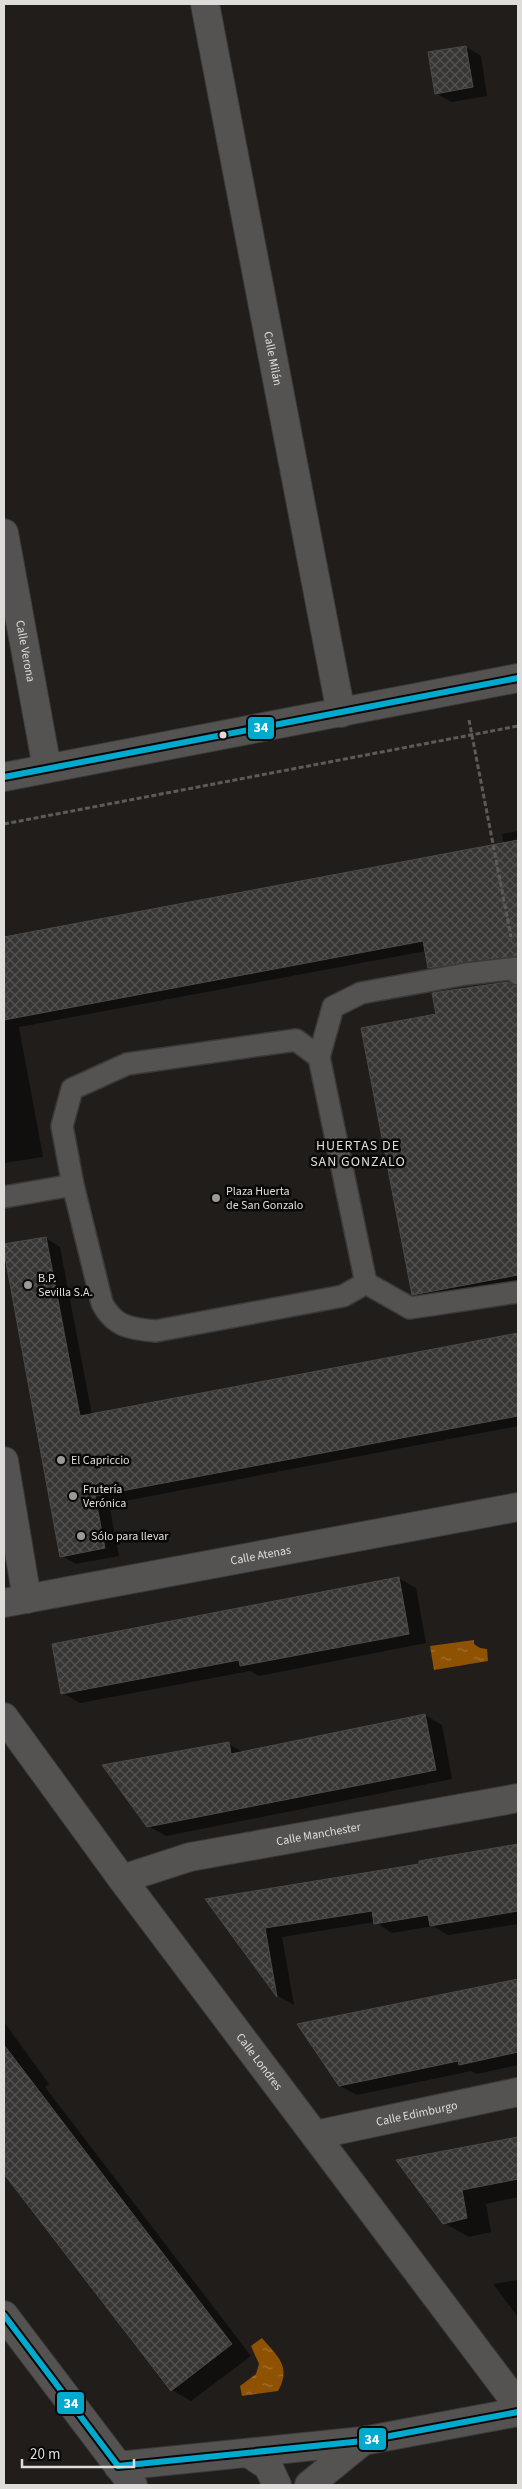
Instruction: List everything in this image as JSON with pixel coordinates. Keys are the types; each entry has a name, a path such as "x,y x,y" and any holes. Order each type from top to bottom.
{"street":[{"name":"Calle Milán","path":"205,4 341,713"},
{"name":"Calle Verona","path":"4,533 47,768"},
{"path":"4,777 518,678"},
{"path":"4,1462 16,1601"},
{"name":"Calle Atenas","path":"16,1601 518,1507"},
{"name":"Calle Londres","path":"4,1716 122,1879 518,2405"},
{"name":"Calle Manchester","path":"122,1879 190,1857 518,1798"},
{"name":"Calle Edimburgo","path":"315,2135 518,2092"},
{"path":"4,2314 125,2476 248,2453 363,2441 518,2412"},
{"path":"309,2485 363,2441"},
{"path":"248,2453 268,2466 277,2485"}],"lane":[{"path":"517,971 466,974 361,993 333,1007 319,1057 366,1283 410,1308 518,1292"},
{"path":"319,1057 296,1040 127,1064 72,1089 62,1126 73,1184 102,1303 108,1316 124,1326 136,1330 156,1331 343,1296 366,1283"},
{"path":"4,1197 73,1184"}],"path":[{"path":"463,690 517,971"},
{"path":"4,824 518,726"}],"water":[{"path":"474,1640 474,1644 480,1648 487,1649 488,1661 434,1670 430,1646"},
{"path":"262,2338 281,2362 284,2375 282,2382 278,2391 242,2396 240,2386 256,2374 259,2364 251,2346"}],"building":[{"path":"466,46 473,87 435,94 428,52"},
{"path":"518,840 518,956 428,968 423,941 4,1020 4,937"},
{"path":"508,982 518,986 518,1275 412,1295 361,1028 436,1014 432,993"},
{"path":"46,1237 80,1416 518,1333 518,1416 95,1496 105,1548 60,1557 4,1251 4,1244"},
{"path":"399,1577 409,1634 240,1666 239,1660 61,1694 52,1644"},
{"path":"425,1714 436,1770 147,1827 102,1765 229,1742 231,1754"},
{"path":"518,1844 518,1911 430,1926 428,1915 374,1924 372,1911 265,1928 277,1997 205,1899 419,1864 419,1861"},
{"path":"518,1979 518,2052 459,2065 458,2061 339,2086 297,2024"},
{"path":"4,2045 232,2344 171,2391 4,2174"},
{"path":"518,2137 518,2179 462,2190 467,2218 443,2224 396,2160"}],"transit line":[{"name":"34","path":"4,777 518,678"},
{"name":"34","path":"4,2315 118,2466 363,2441 518,2412"}],"place":[{"name":"Plaza Huerta de San Gonzalo","path":"216,1198"},
{"name":"B.P. Sevilla S.A.","path":"28,1285"},
{"name":"El Capriccio","path":"61,1460"},
{"name":"Frutería Verónica","path":"73,1496"},
{"name":"Sólo para llevar","path":"81,1536"}],"district":[{"name":"HUERTAS DE SAN GONZALO","path":"358,1154"}]}
